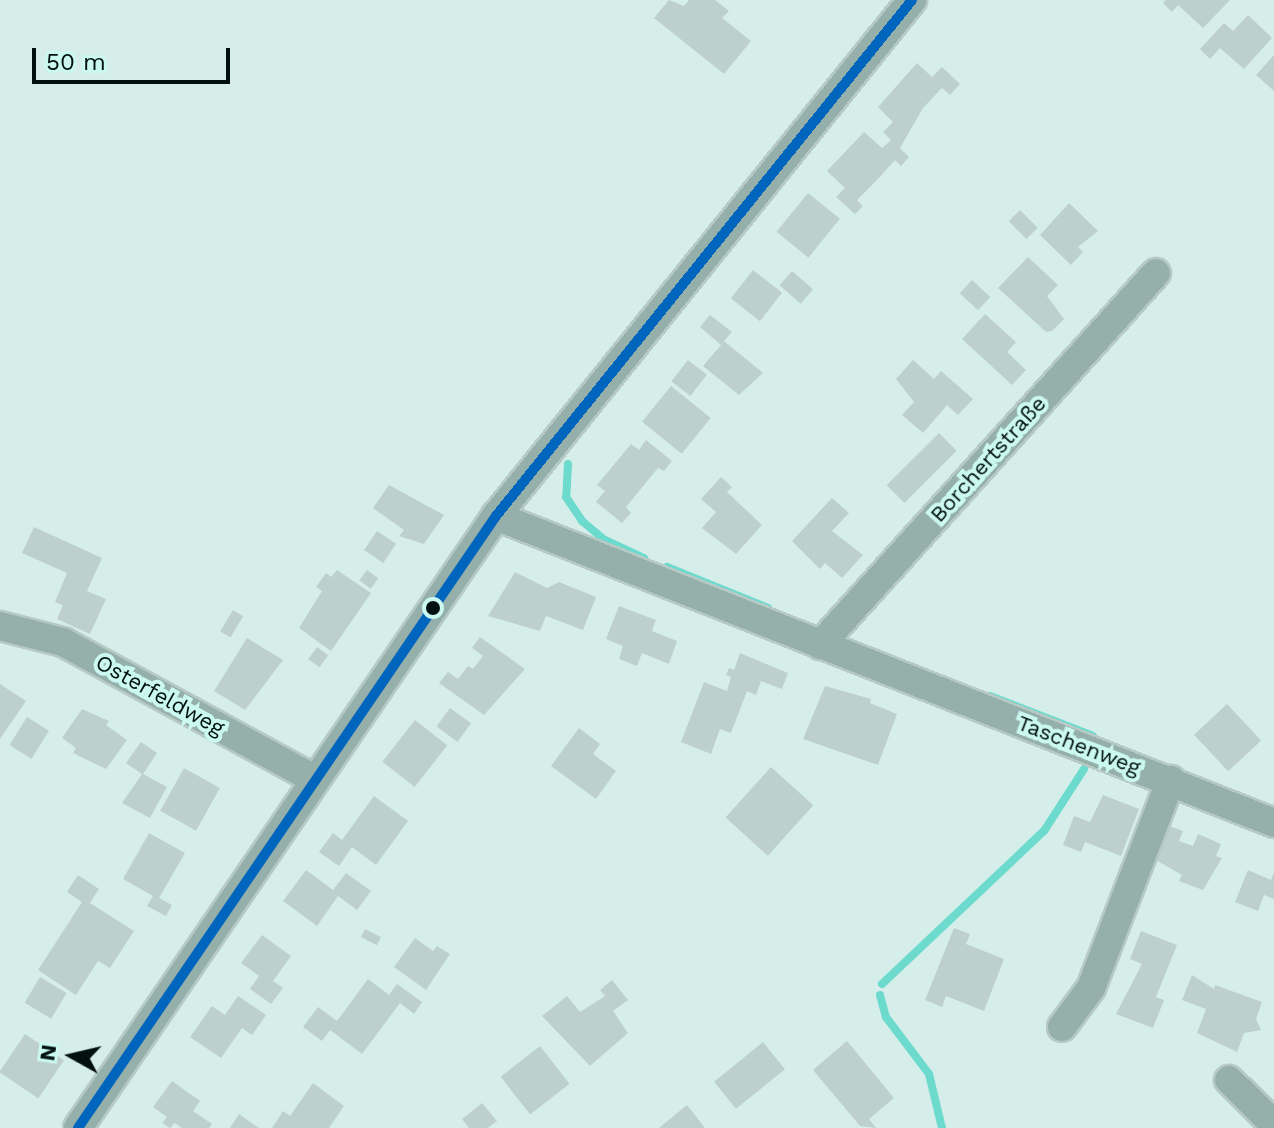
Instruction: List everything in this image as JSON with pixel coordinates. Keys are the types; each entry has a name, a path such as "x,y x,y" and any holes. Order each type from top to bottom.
{"street":[{"path":"78,1128 496,516 912,0"},
{"name":"Borchertstraße","path":"820,645 1156,273"},
{"name":"Taschenweg","path":"496,516 1274,823"},
{"name":"Osterfeldweg","path":"0,626 63,642 314,779"},
{"path":"1062,1027 1091,988 1171,780"},
{"path":"1229,1080 1274,1124"}],"building":[{"path":"669,0 684,6 689,0 715,0 729,11 722,18 751,41 724,74 654,18"},
{"path":"1166,0 1230,0 1203,28 1178,5 1172,12 1163,3"},
{"path":"1248,15 1272,38 1244,69 1220,48 1210,59 1200,49 1224,23 1233,31"},
{"path":"1274,55 1274,91 1256,75"},
{"path":"917,63 932,77 942,67 960,84 950,95 942,88 923,108 900,148 909,157 901,166 895,160 857,200 863,206 855,214 836,197 845,188 827,171 864,132 882,148 891,140 883,132 893,122 878,107"},
{"path":"808,193 840,219 808,258 777,232"},
{"path":"1069,203 1098,231 1078,247 1083,252 1071,265 1040,235"},
{"path":"1020,210 1038,228 1026,239 1009,221"},
{"path":"1028,257 1058,285 1047,296 1064,319 1052,331 1046,332 998,288"},
{"path":"753,270 782,293 760,321 731,298"},
{"path":"792,271 813,289 801,304 780,285"},
{"path":"972,280 990,297 978,310 960,293"},
{"path":"985,314 1016,342 1007,352 1026,370 1012,385 962,339"},
{"path":"710,315 732,332 724,341 763,373 739,395 703,366 721,345 700,327"},
{"path":"688,360 707,375 690,396 671,381"},
{"path":"913,360 934,379 941,371 973,399 958,415 947,405 923,433 902,415 914,402 896,379"},
{"path":"671,386 711,418 682,454 642,422"},
{"path":"939,433 957,451 904,503 887,485"},
{"path":"646,440 672,461 664,471 658,468 626,507 631,513 622,523 596,502 605,491 597,485 631,444 639,450"},
{"path":"721,477 732,487 727,492 762,525 736,554 702,528 716,512 701,499"},
{"path":"389,485 444,515 424,544 399,536 404,530 373,508"},
{"path":"832,498 849,513 832,531 863,555 842,578 825,563 820,569 792,541"},
{"path":"34,527 102,558 87,591 106,599 90,634 57,619 63,605 55,602 67,573 22,553"},
{"path":"377,531 396,544 383,563 364,550"},
{"path":"337,570 371,593 331,651 299,628 322,591 316,587 326,573 331,577"},
{"path":"367,570 378,578 371,589 359,581"},
{"path":"515,572 547,588 559,582 596,597 583,630 546,616 540,631 488,616"},
{"path":"619,606 656,620 652,631 677,641 669,664 642,653 637,666 619,659 623,646 606,639"},
{"path":"233,610 243,616 230,638 220,631"},
{"path":"480,637 525,669 484,715 439,683 448,672 458,679 468,666 473,669 483,656 472,648"},
{"path":"247,638 283,660 245,710 214,691"},
{"path":"317,647 328,655 320,667 308,659"},
{"path":"740,653 788,673 782,689 761,681 756,695 747,691 731,733 720,729 711,754 681,742 704,682 727,691 731,677 726,675 729,668 734,670"},
{"path":"0,684 26,701 0,739"},
{"path":"825,686 871,699 870,703 897,714 878,765 803,739"},
{"path":"1227,704 1261,741 1228,771 1194,735"},
{"path":"450,708 471,723 458,742 436,727"},
{"path":"82,709 109,721 106,725 127,740 106,769 73,753 76,748 62,738"},
{"path":"27,717 49,731 32,759 10,745"},
{"path":"415,720 447,745 415,787 382,762"},
{"path":"579,728 600,744 593,754 616,771 596,799 551,766"},
{"path":"141,742 157,753 143,774 167,787 150,818 122,803 142,774 126,763"},
{"path":"771,767 813,805 768,856 725,818"},
{"path":"184,768 220,788 196,831 160,811"},
{"path":"1103,795 1139,809 1121,856 1085,842 1081,852 1063,845 1074,816 1090,822"},
{"path":"374,796 408,821 376,865 352,847 339,866 319,852 333,833 342,840"},
{"path":"1167,825 1183,831 1179,841 1193,846 1198,834 1221,844 1216,856 1222,858 1203,890 1179,881 1182,875 1154,859"},
{"path":"149,833 185,853 159,898 172,905 166,916 147,906 153,896 123,879"},
{"path":"306,870 333,890 346,873 371,891 357,910 338,896 317,926 283,901"},
{"path":"1248,870 1271,880 1274,872 1274,899 1264,895 1258,911 1235,902"},
{"path":"78,875 99,889 90,903 134,931 110,968 98,961 76,995 38,970 82,902 67,892"},
{"path":"954,928 970,934 966,944 1004,959 984,1011 946,996 942,1007 925,1000"},
{"path":"365,929 381,937 377,945 361,937"},
{"path":"1141,931 1177,945 1156,997 1164,1000 1153,1028 1116,1014 1142,964 1130,959"},
{"path":"262,935 291,956 273,981 283,988 271,1004 250,989 259,976 241,963"},
{"path":"415,938 433,951 437,946 450,954 426,990 394,967"},
{"path":"1192,975 1214,989 1215,985 1262,1002 1256,1019 1261,1030 1244,1033 1237,1052 1197,1033 1206,1009 1182,1000"},
{"path":"40,977 67,993 51,1019 25,1003"},
{"path":"368,979 389,995 397,984 422,1002 414,1014 400,1003 362,1054 330,1030 322,1041 303,1027 318,1007 337,1021"},
{"path":"612,980 628,1000 613,1011 628,1033 590,1066 542,1016 567,996 580,1012 605,996 600,990"},
{"path":"238,996 266,1015 252,1035 242,1028 221,1058 190,1037 212,1006 225,1015"},
{"path":"25,1034 64,1060 38,1098 0,1073"},
{"path":"847,1041 894,1098 869,1119 876,1128 860,1126 813,1070"},
{"path":"763,1042 785,1069 736,1109 714,1082"},
{"path":"540,1046 570,1084 530,1115 501,1077"},
{"path":"172,1081 200,1101 193,1111 212,1124 209,1128 182,1128 175,1123 170,1128 162,1123 167,1117 153,1107"},
{"path":"313,1083 344,1106 329,1128 272,1128 283,1111 290,1116"},
{"path":"482,1103 497,1121 488,1128 469,1128 462,1119"},
{"path":"687,1105 705,1128 659,1128"},
{"path":"239,1114 259,1128 230,1128"}],"waterway":[{"path":"568,464 566,497 582,521 605,540 644,558"},
{"path":"667,567 768,608"},
{"path":"990,696 1093,736"},
{"path":"882,984 1044,831 1084,769"},
{"path":"880,995 886,1017 929,1074 942,1128"}],"transit line":[{"path":"78,1128 496,516 912,0"}]}
